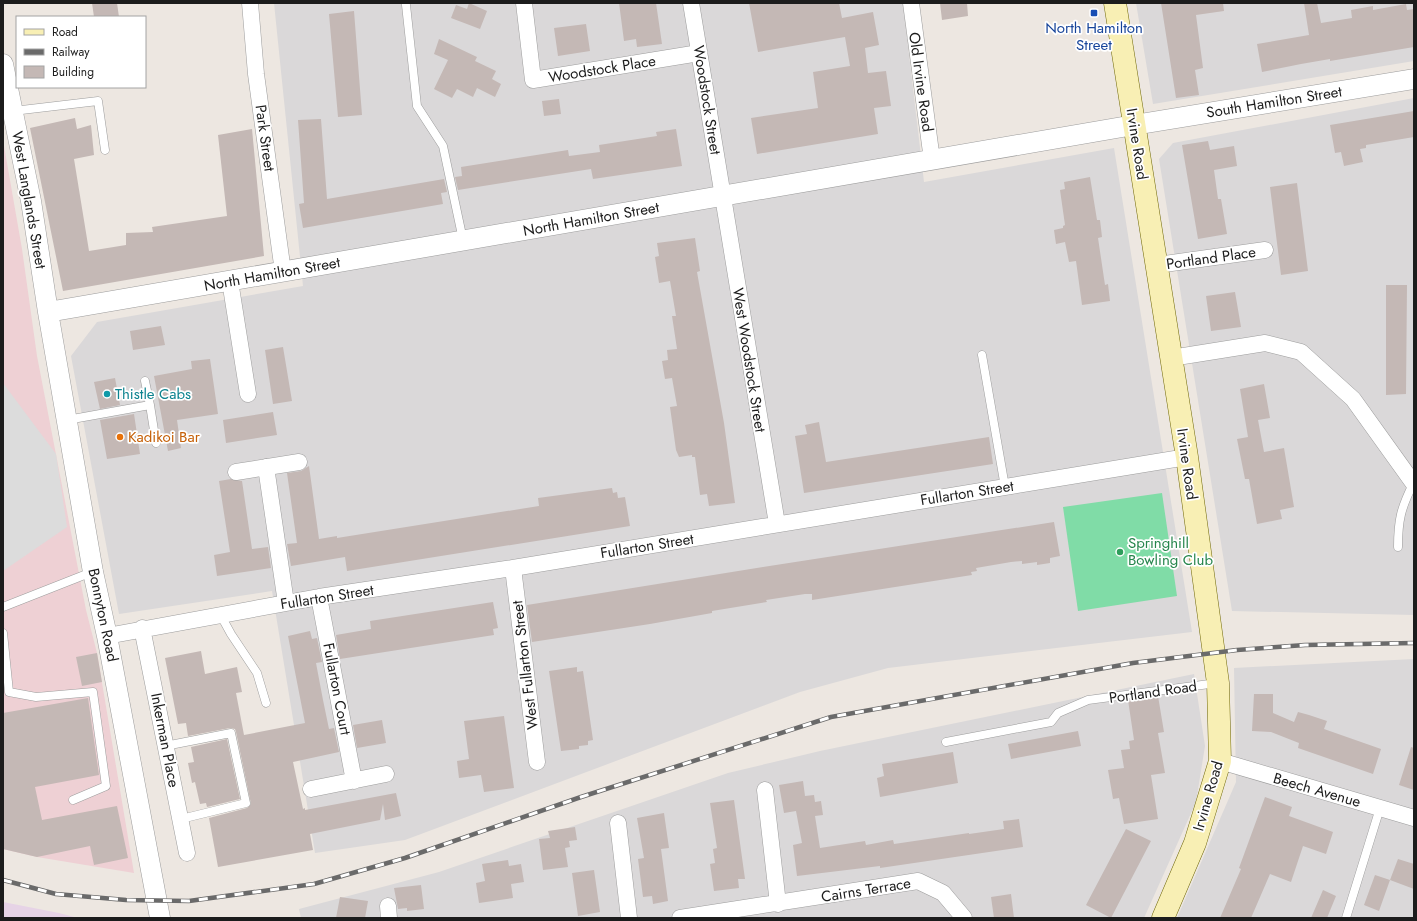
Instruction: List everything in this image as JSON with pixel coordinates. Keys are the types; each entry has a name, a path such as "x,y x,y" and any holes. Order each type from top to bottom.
{"main road":[{"name":"Irvine Road","path":"1115,3 1187,457 1218,683 1220,761 1195,843 1163,918"}],"street":[{"name":"Park Street","path":"250,3 256,74 283,272"},
{"name":"Woodstock Place","path":"524,3 533,80 699,53"},
{"name":"Woodstock Street","path":"691,3 722,196"},
{"name":"Old Irvine Road","path":"911,3 932,160"},
{"name":"West Langlands Street","path":"3,64 31,201 48,312"},
{"name":"South Hamilton Street","path":"1134,125 1414,79"},
{"name":"North Hamilton Street","path":"48,312 1134,125"},
{"name":"West Woodstock Street","path":"722,196 777,524"},
{"name":"Portland Place","path":"1156,266 1265,250"},
{"path":"230,281 248,394"},
{"name":"Bonnyton Road","path":"48,312 93,572 107,636 160,918"},
{"path":"1171,358 1265,344 1301,352 1353,399 1413,484"},
{"name":"Fullarton Street","path":"107,636 142,628 320,597 513,568 1187,457"},
{"path":"236,472 299,462"},
{"path":"266,467 286,603"},
{"name":"West Fullarton Street","path":"513,568 536,762"},
{"name":"Fullarton Court","path":"320,597 354,781"},
{"name":"Inkerman Place","path":"142,628 187,853"},
{"name":"Beech Avenue","path":"1220,761 1414,818"},
{"path":"311,789 386,774"},
{"path":"765,790 778,904"},
{"path":"618,823 629,918"},
{"name":"Cairns Terrace","path":"680,918 778,904 918,881 943,893 964,918"}],"lane":[{"path":"406,5 417,106 443,146 464,241"},
{"path":"13,111 98,101 105,150"},
{"path":"982,355 1005,487"},
{"path":"145,380 156,444"},
{"path":"67,420 150,405"},
{"path":"1398,547 1398,526 1402,508 1413,484"},
{"path":"3,607 93,572"},
{"path":"220,614 231,634 257,673 266,703"},
{"path":"3,633 9,692 36,697 93,692 106,786 73,800"},
{"name":"Portland Road","path":"946,742 1051,722 1058,712 1088,700 1218,683"},
{"path":"166,746 231,733 246,803 180,819"},
{"path":"1346,918 1380,808"}],"shaded area":[{"path":"274,3 903,3 924,182 1114,148 1192,632 888,668 800,692 405,840 315,853 272,591 119,614 71,356 97,322 303,286"},
{"path":"1136,3 1414,3 1414,61 1153,104"},
{"path":"1414,98 1414,615 1232,611 1159,159 1173,143"},
{"path":"3,140 22,249 37,356 86,610 97,653 134,873 37,857 3,849"},
{"path":"3,383 56,454 67,527 3,571"},
{"path":"1414,659 1414,918 1177,918 1236,782 1234,668"},
{"path":"1194,674 1205,746 1196,802 1144,918 301,918 299,909 439,872 728,773 820,751"},
{"path":"3,902 59,913 78,918 3,918"}],"green space":[{"name":"Springhill Bowling Club","path":"1162,493 1177,596 1078,611 1063,507"}],"building":[{"path":"92,3 117,3 119,16 94,16"},
{"path":"469,3 487,11 480,29 451,18 456,5 467,9"},
{"path":"619,3 656,3 662,44 637,47 636,39 624,41"},
{"path":"749,3 839,3 842,18 873,12 879,45 865,48 868,73 886,71 891,106 874,108 878,134 757,154 751,118 818,108 813,72 850,66 845,37 758,52"},
{"path":"940,3 967,3 968,16 942,20"},
{"path":"1161,3 1223,3 1224,11 1196,15 1203,68 1195,70 1199,95 1176,98"},
{"path":"1304,3 1317,3 1321,23 1352,18 1351,10 1373,6 1373,10 1406,4 1407,10 1414,9 1414,47 1330,61 1330,59 1262,72 1257,44 1309,35"},
{"path":"354,11 362,115 338,117 329,14"},
{"path":"586,24 590,51 558,56 554,28"},
{"path":"439,39 477,57 475,61 496,71 492,79 501,84 495,97 477,88 473,97 457,89 452,98 434,89 448,60 434,54"},
{"path":"559,99 561,114 544,116 542,101"},
{"path":"1414,111 1414,137 1366,145 1366,148 1360,149 1363,162 1344,166 1341,152 1335,153 1330,125"},
{"path":"75,118 77,129 91,125 94,155 74,159 89,251 126,245 126,233 153,232 152,227 227,216 218,135 252,129 264,256 63,291 30,128"},
{"path":"321,119 327,199 444,179 447,192 441,193 443,204 303,228 299,204 304,203 298,120"},
{"path":"676,129 682,166 593,179 591,169 458,190 455,177 462,176 461,167 568,150 569,156 600,152 599,145 657,136 656,132"},
{"path":"1208,141 1210,150 1234,146 1237,166 1214,170 1218,199 1221,199 1227,234 1198,239 1182,145"},
{"path":"1090,177 1097,220 1100,220 1102,237 1098,238 1105,285 1108,284 1110,301 1082,305 1076,261 1069,262 1065,242 1056,244 1054,230 1063,228 1065,225 1060,190 1065,189 1064,182"},
{"path":"1297,183 1308,271 1281,275 1270,187"},
{"path":"695,238 700,271 697,272 724,423 735,503 709,506 707,494 700,495 695,457 692,457 692,455 679,457 676,450 670,407 677,406 672,378 665,379 662,361 668,360 667,350 677,349 672,316 676,316 670,281 659,283 655,257 659,256 657,243"},
{"path":"1386,285 1407,285 1406,394 1386,395"},
{"path":"1235,292 1241,327 1211,331 1206,296"},
{"path":"161,326 165,345 133,350 130,331"},
{"path":"283,347 292,401 273,404 265,350"},
{"path":"210,359 218,414 177,420 181,448 168,451 154,376 192,369 191,361"},
{"name":"Thistle Cabs","path":"115,378 120,405 100,409 94,382"},
{"path":"1264,384 1270,418 1258,420 1264,452 1284,448 1294,507 1280,510 1282,519 1257,524 1249,479 1245,479 1237,439 1248,437 1240,389"},
{"path":"273,412 277,435 226,443 223,420"},
{"name":"Kadikoi Bar","path":"134,414 140,454 107,459 100,420"},
{"path":"819,422 826,462 989,437 993,464 804,493 795,436 807,434 805,425"},
{"path":"309,466 319,539 337,536 337,538 539,506 538,498 612,488 613,493 617,492 618,498 625,497 630,526 347,571 345,557 291,566 287,544 297,543 287,473 301,471"},
{"path":"231,479 242,481 252,549 268,547 271,568 217,576 214,555 230,552 219,481"},
{"path":"1054,522 1060,556 1050,558 1050,563 1037,565 1037,562 1022,564 1022,561 1011,562 976,568 977,571 971,572 972,575 812,600 812,594 805,594 766,600 767,602 712,611 712,613 650,624 532,642 527,605"},
{"path":"493,602 498,628 493,629 494,635 340,659 336,635 371,629 370,621"},
{"path":"310,631 312,639 317,638 322,662 316,663 323,700 329,729 334,728 339,752 293,762 303,809 305,808 305,810 396,793 401,816 385,820 383,804 380,820 310,834 313,850 218,867 209,818 247,808 251,804 236,732 235,729 230,728 188,736 186,723 178,724 165,658 201,651 205,674 237,667 242,692 236,693 244,735 305,723 288,636"},
{"path":"97,653 102,682 82,686 76,657"},
{"path":"577,667 577,672 583,671 593,740 588,741 588,745 579,746 579,749 561,751 549,671"},
{"path":"1254,694 1273,694 1273,713 1294,722 1298,712 1327,721 1324,729 1381,749 1373,774 1298,748 1299,743 1271,732 1252,731"},
{"path":"1158,696 1164,732 1158,733 1165,773 1151,775 1158,819 1124,824 1119,798 1113,799 1108,770 1124,768 1121,750 1130,749 1129,741 1134,740 1128,700"},
{"path":"88,698 99,775 35,787 42,820 117,806 128,858 94,865 90,846 37,857 3,849 3,713"},
{"path":"504,716 514,788 484,792 481,775 459,778 457,761 469,759 464,721"},
{"path":"382,720 386,743 357,748 353,725"},
{"path":"1078,731 1081,746 1011,759 1008,744"},
{"path":"227,739 240,799 207,807 206,803 200,804 195,782 192,783 188,763 194,762 191,747"},
{"path":"1411,747 1414,748 1414,790 1399,785"},
{"path":"953,752 958,783 880,797 877,778 884,776 882,764"},
{"path":"803,781 805,796 814,795 815,802 821,801 823,815 815,816 820,848 865,841 866,845 893,840 894,844 1004,829 1003,821 1019,819 1023,847 880,868 880,866 797,876 793,845 802,843 796,811 784,813 779,785"},
{"path":"1265,797 1292,807 1289,816 1333,832 1326,854 1303,846 1291,882 1270,874 1251,918 1220,918 1241,869 1239,868"},
{"path":"734,800 745,879 738,879 739,888 714,891 710,864 715,863 713,849 717,848 710,803"},
{"path":"664,813 669,848 661,849 668,901 653,904 652,896 643,897 638,859 644,858 637,818"},
{"path":"575,827 577,840 569,841 570,847 565,848 568,867 543,870 539,839 550,838 548,831"},
{"path":"1126,829 1151,841 1111,918 1086,905"},
{"path":"1398,859 1414,864 1414,889 1390,880"},
{"path":"508,860 509,866 521,864 524,882 511,884 513,898 479,903 476,883 485,881 482,864"},
{"path":"594,870 600,912 578,916 572,873"},
{"path":"1375,875 1390,880 1379,911 1364,905"},
{"path":"421,885 424,909 407,911 407,908 398,909 394,888"},
{"path":"1323,890 1336,896 1327,918 1311,918"},
{"path":"1011,894 1014,918 994,918 991,897"},
{"path":"340,897 368,901 365,918 336,918"}],"railway":[{"path":"3,880 56,894 126,900 189,901 314,884 405,858 581,797 831,717 1133,663 1237,650 1305,645 1414,643"}],"place":[{"name":"North Hamilton Street","path":"1094,13"},
{"name":"Thistle Cabs","path":"107,394"},
{"name":"Kadikoi Bar","path":"120,437"},
{"name":"Springhill Bowling Club","path":"1120,552"}]}
